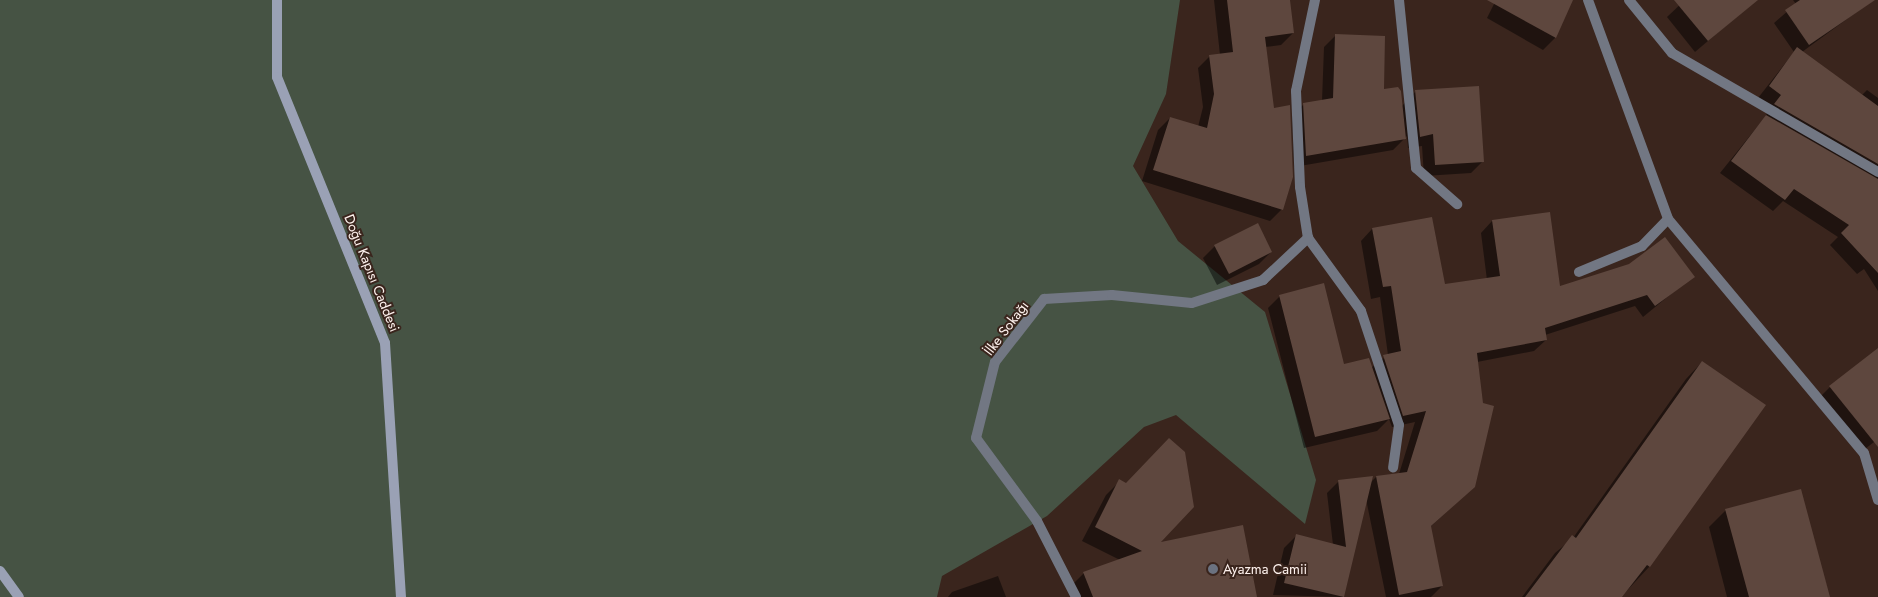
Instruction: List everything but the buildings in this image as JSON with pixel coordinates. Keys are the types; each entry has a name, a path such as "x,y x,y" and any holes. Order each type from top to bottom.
{"street":[{"name":"Doğu Kapısı Caddesi","path":"277,0 277,77 385,343 401,597"},
{"path":"1315,0 1296,91 1300,188 1308,238 1361,311 1399,425 1393,468"},
{"path":"1399,0 1416,168 1457,204"},
{"path":"1588,0 1668,219 1864,453 1878,500"},
{"path":"1629,0 1672,53 1878,172"},
{"path":"1579,272 1642,246 1668,219"},
{"name":"İlke Sokağı","path":"1076,597 1037,521 976,438 995,362 1044,299 1112,295 1192,303 1263,280 1308,238"},
{"path":"0,571 19,597"}],"green space":[{"path":"0,0 1180,0 1166,94 1133,166 1178,241 1265,312 1316,480 1305,524 1176,415 1144,427 1047,516 942,576 937,597 0,597"}],"place":[{"name":"Ayazma Camii","path":"1213,569"}]}
